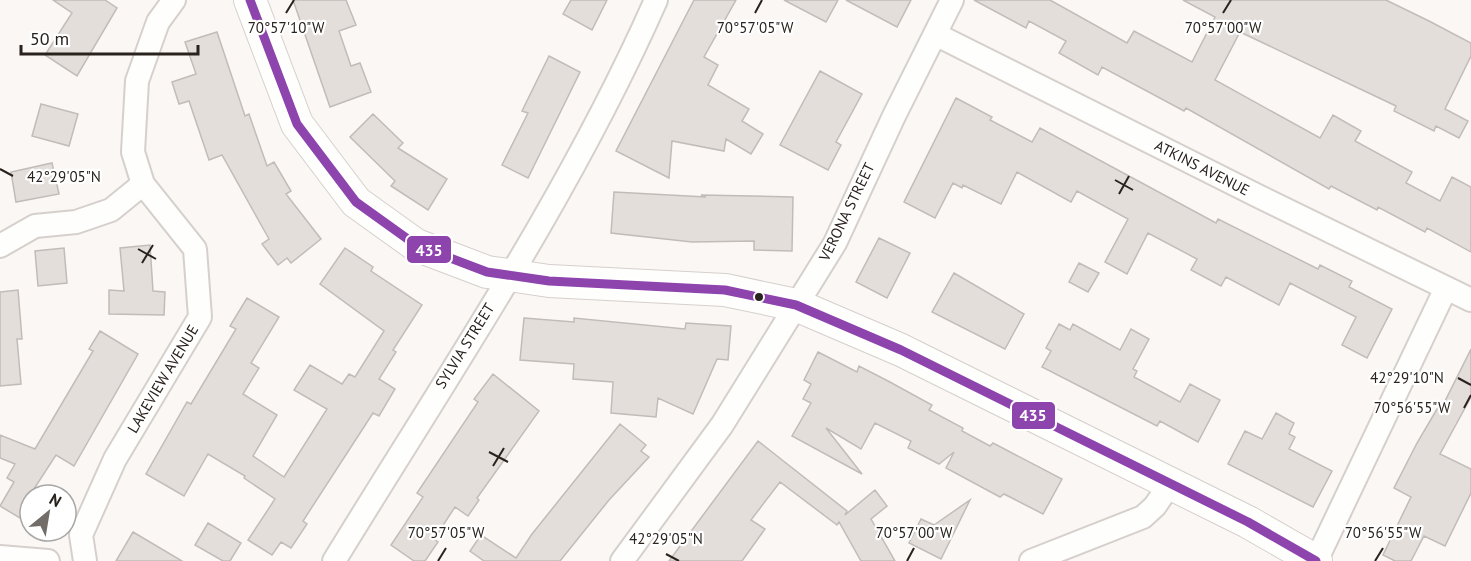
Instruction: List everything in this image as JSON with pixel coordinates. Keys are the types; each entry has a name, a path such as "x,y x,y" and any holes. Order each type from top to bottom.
{"street":[{"name":"LAKEVIEW AVENUE","path":"85,561 81,535 115,459 200,316 195,249 143,184 133,152 137,81 158,22 174,0"},
{"path":"250,0 297,124 356,202 416,245 487,272 549,281 725,290 796,305 901,350 1292,545 1316,561 1446,288"},
{"name":"SYLVIA STREET","path":"334,561 543,220 637,43 656,0"},
{"name":"VERONA STREET","path":"622,561 722,425 835,243 952,0"},
{"name":"ATKINS AVENUE","path":"935,34 1471,300"},
{"path":"0,246 35,226 76,222 111,210 143,184"},
{"path":"1031,561 1143,517 1170,484"},
{"path":"0,556 48,561"}],"building":[{"path":"53,0 105,0 117,8 77,76 45,55 72,13"},
{"path":"293,0 346,0 356,25 339,31 351,66 360,63 371,92 330,107"},
{"path":"571,0 607,0 592,30 563,14"},
{"path":"694,0 736,0 704,57 718,65 708,85 749,109 742,121 763,134 751,154 726,139 724,151 672,141 669,178 616,151"},
{"path":"784,0 838,0 826,22"},
{"path":"846,0 911,0 897,27"},
{"path":"974,0 1050,0 1127,43 1134,31 1192,62 1215,17 1183,0 1386,0 1429,21 1471,43 1471,56 1445,109 1468,121 1459,138 1436,126 1434,131 1394,111 1396,106 1240,32 1215,80 1320,138 1333,115 1361,131 1355,141 1412,172 1406,183 1440,201 1452,177 1471,187 1471,252 1427,228 1425,232 1378,207 1377,210 1331,186 1329,189 1186,108 1184,111 1102,67 1098,75 1059,53 1066,41 1029,21 1026,28"},
{"path":"217,32 245,116 249,114 267,166 274,162 291,191 286,194 321,239 291,263 287,258 278,265 262,244 269,239 222,155 209,160 189,101 179,104 172,82 196,74 185,42"},
{"path":"549,56 580,72 528,178 502,165 528,113 522,111"},
{"path":"820,71 862,94 836,142 841,145 828,170 780,145"},
{"path":"956,98 992,117 990,120 1032,142 1040,128 1216,223 1218,219 1318,269 1320,265 1352,281 1349,287 1392,309 1367,358 1342,345 1356,317 1290,283 1279,305 1226,277 1221,286 1191,270 1197,259 1148,233 1127,274 1105,262 1128,219 1077,191 1071,202 1017,172 1001,204 963,185 962,188 953,183 935,218 904,202"},
{"path":"41,104 78,114 69,146 32,136"},
{"path":"373,114 403,143 398,148 447,179 428,210 391,186 395,181 350,137"},
{"path":"52,163 59,194 16,202 11,172"},
{"path":"614,192 706,197 701,195 793,197 792,251 754,250 754,241 692,242 611,233"},
{"path":"879,238 910,253 887,298 856,282"},
{"path":"150,245 153,291 165,292 164,315 109,314 109,290 124,291 120,248"},
{"path":"64,248 67,283 38,286 35,251"},
{"path":"345,248 373,267 371,271 422,305 393,350 396,352 379,379 395,389 379,416 373,413 303,521 307,524 291,548 281,542 272,555 248,540 275,499 244,478 245,476 208,454 184,496 146,474 187,402 191,404 236,329 230,326 247,298 279,317 251,363 259,368 243,394 277,415 253,456 284,477 327,409 294,390 310,365 342,384 349,374 355,377 384,331 320,284"},
{"path":"1079,263 1099,273 1088,292 1069,282"},
{"path":"954,273 1024,314 1005,349 932,312"},
{"path":"18,290 22,339 17,339 21,384 0,386 0,292"},
{"path":"524,318 574,322 574,318 685,329 686,323 731,326 728,360 717,359 693,414 658,398 656,417 611,413 613,382 573,379 574,364 520,360"},
{"path":"1059,324 1070,330 1073,324 1120,350 1131,329 1149,339 1133,369 1137,371 1134,377 1180,402 1190,384 1220,400 1198,442 1160,421 1157,426 1042,367 1051,351 1046,348"},
{"path":"100,331 138,354 74,466 56,455 38,483 18,483 18,517 0,506 14,482 7,478 15,464 0,458 0,435 35,449 93,351 89,349"},
{"path":"1471,349 1471,397 1440,454 1471,469 1471,493 1445,546 1424,536 1411,561 1395,561 1383,555 1411,497 1394,488 1440,404 1443,405"},
{"path":"818,352 857,372 859,366 888,381 932,405 929,410 963,428 962,431 990,446 993,443 1062,479 1043,514 1004,494 1000,497 946,468 954,452 939,464 908,448 911,441 875,423 861,449 826,428 862,474 792,436 811,403 803,399 811,384 804,380"},
{"path":"493,374 539,411 477,498 479,500 468,516 455,507 434,539 438,542 425,561 414,561 391,545 423,497 417,493 478,402 474,399"},
{"path":"1276,413 1294,423 1289,434 1295,437 1289,449 1332,471 1313,507 1228,464 1245,431 1262,439"},
{"path":"620,424 646,445 641,451 649,457 609,500 560,561 484,561 470,551 481,535 516,558 532,534"},
{"path":"758,441 847,511 845,515 875,490 887,506 871,519 895,561 861,561 839,522 837,525 780,482 751,520 765,529 742,561 669,561"},
{"path":"970,500 941,559 909,543 921,519 934,525"},
{"path":"208,523 241,543 230,561 223,561 195,545"},
{"path":"133,532 182,561 116,561"}],"transit line":[{"name":"435","path":"250,0 297,124 356,202 416,245 487,272 549,281 725,290 796,305 901,350 1248,522 1316,561"}]}
